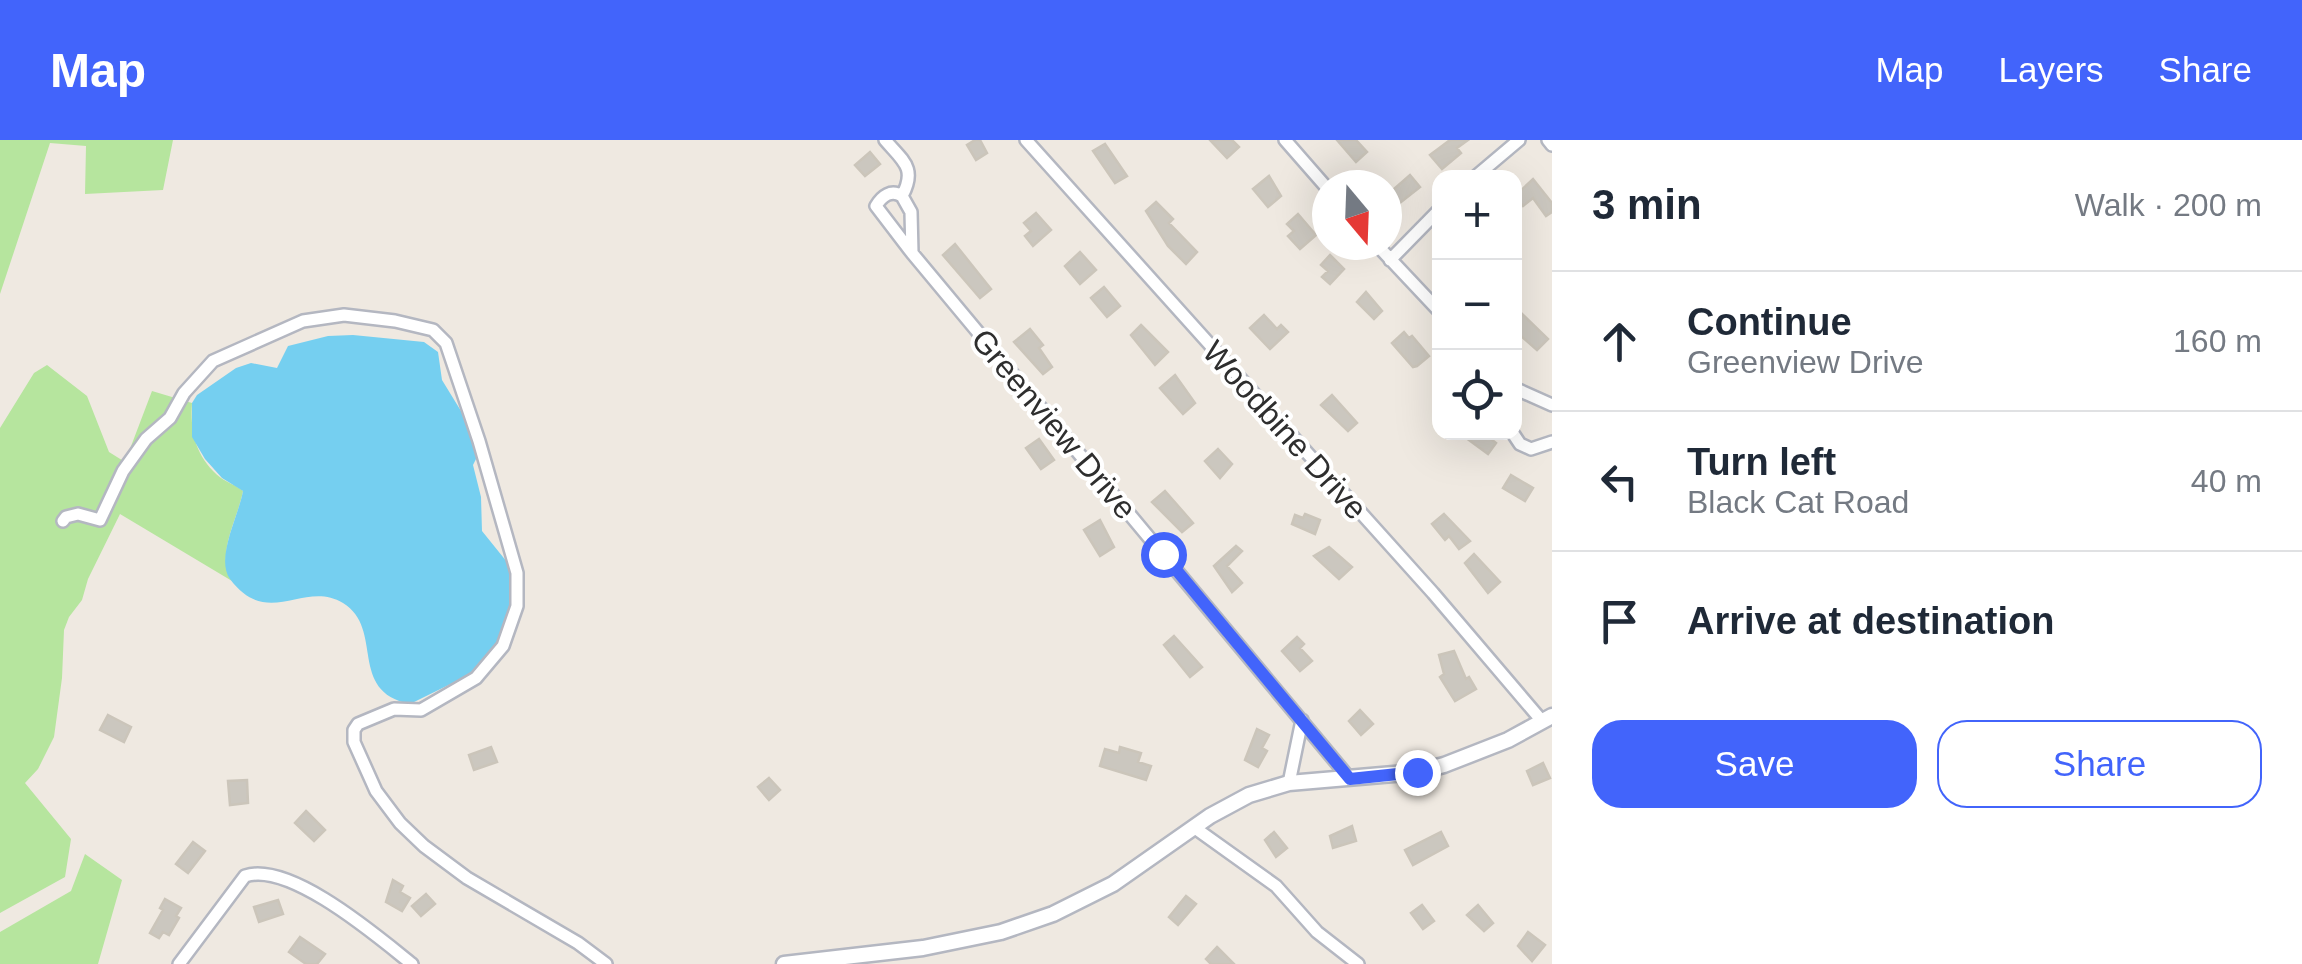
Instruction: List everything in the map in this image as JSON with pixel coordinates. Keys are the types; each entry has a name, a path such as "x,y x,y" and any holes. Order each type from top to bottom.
{"street":[{"path":"885,140 908,166 910,181 902,196 911,212 912,253"},
{"name":"Woodbine Drive","path":"1026,140 1547,718"},
{"path":"1040,156 1041,140"},
{"path":"1285,140 1312,171"},
{"path":"1483,170 1519,140"},
{"name":"Greenview Drive","path":"902,196 886,194 876,206 1350,779"},
{"path":"1402,248 1432,217"},
{"path":"1390,260 1432,304"},
{"path":"63,521 66,516 78,514 100,520 130,460 146,438 170,418 184,392 214,361 303,321 344,316 433,330 446,342 479,441 517,573 517,606 503,646 476,678 421,710 394,708 358,724 354,742 376,791 424,846 467,878 578,943 606,964"},
{"path":"1522,392 1552,405"},
{"path":"1517,440 1532,449 1552,442"},
{"path":"784,964 923,948 1011,928 1053,914 1112,884 1249,795 1289,783 1417,772 1508,740 1547,718"},
{"path":"1289,783 1302,720"},
{"path":"1195,828 1276,886 1316,932 1358,964"},
{"path":"179,964 245,876 254,873 282,879 308,891 356,920 412,964"}],"green space":[{"path":"0,140 173,140 163,190 85,194 86,146 50,143 0,294"},
{"path":"47,365 87,396 109,452 125,462 152,391 192,403 192,425 200,453 221,478 243,491 227,548 227,571 232,581 120,514 82,600 64,630 54,737 38,769 25,783 71,839 65,877 0,913 0,428 34,373"},
{"path":"85,854 122,880 98,964 0,964 0,932 71,891"}],"water":[{"path":"328,336 424,342 438,352 442,380 461,411 477,457 473,465 481,497 482,531 507,562 514,583 516,603 496,650 477,671 410,704 391,697 379,686 372,673 362,628 343,603 314,596 272,603 258,601 244,594 230,579 226,548 243,491 222,478 192,437 192,403 197,395 236,368 251,363 277,368 288,346"}],"building":[{"path":"980,140 987,153 976,160 967,145"},
{"path":"1210,140 1232,140 1239,147 1227,158"},
{"path":"1337,140 1356,140 1367,152 1356,162"},
{"path":"1450,140 1468,140 1457,148 1461,153 1442,169 1430,155"},
{"path":"1105,144 1127,176 1115,183 1093,151"},
{"path":"870,152 880,164 865,176 855,165"},
{"path":"1410,175 1420,187 1402,201 1402,182"},
{"path":"1269,176 1281,196 1268,207 1253,189"},
{"path":"1533,179 1552,203 1552,212 1546,216 1533,198 1523,206 1522,189"},
{"path":"1156,202 1173,219 1169,223 1197,252 1186,264 1168,246 1146,211"},
{"path":"1036,213 1051,230 1033,246 1025,236 1031,231 1024,223"},
{"path":"1298,214 1312,230 1312,238 1300,249 1288,236 1294,231 1287,224"},
{"path":"955,244 991,289 980,298 943,255"},
{"path":"1080,252 1096,270 1080,284 1065,266"},
{"path":"1326,260 1335,260 1344,269 1330,284 1322,277 1328,271 1321,265"},
{"path":"1104,287 1120,306 1107,317 1091,298"},
{"path":"1366,292 1382,311 1374,319 1357,302"},
{"path":"1522,314 1548,339 1537,350 1522,337"},
{"path":"1264,315 1277,329 1281,325 1288,332 1270,349 1250,328"},
{"path":"1141,325 1168,352 1155,365 1131,335"},
{"path":"1030,329 1043,345 1039,348 1052,367 1043,374 1014,342"},
{"path":"1404,332 1429,356 1417,366 1413,367 1392,343"},
{"path":"1175,375 1195,403 1183,414 1160,388"},
{"path":"1332,395 1357,423 1348,431 1321,405"},
{"path":"1039,439 1054,460 1041,469 1026,448"},
{"path":"1469,440 1492,440 1496,443 1488,454"},
{"path":"1218,449 1232,464 1220,478 1205,461"},
{"path":"1511,475 1533,488 1525,501 1503,488"},
{"path":"1165,491 1193,523 1182,532 1152,502"},
{"path":"1305,514 1320,520 1315,534 1292,524 1295,515 1303,518"},
{"path":"1444,514 1470,541 1459,549 1432,524"},
{"path":"1100,520 1114,547 1100,556 1084,530"},
{"path":"1236,546 1242,551 1227,566 1242,583 1232,592 1214,566"},
{"path":"1329,547 1352,567 1339,579 1314,556"},
{"path":"1474,554 1500,582 1488,593 1465,563"},
{"path":"1174,636 1202,667 1190,677 1164,645"},
{"path":"1297,637 1304,644 1300,648 1312,661 1300,671 1282,651"},
{"path":"1454,651 1466,679 1469,677 1476,689 1455,701 1440,677 1444,674 1439,655"},
{"path":"1360,710 1373,724 1361,735 1349,721"},
{"path":"108,715 131,727 124,742 100,730"},
{"path":"1257,729 1269,735 1262,748 1267,751 1258,767 1245,760"},
{"path":"491,747 497,762 474,770 469,755"},
{"path":"1120,747 1141,753 1138,762 1151,766 1146,780 1100,766 1105,749 1119,753"},
{"path":"1543,763 1550,778 1533,785 1527,771"},
{"path":"769,778 780,790 769,800 758,787"},
{"path":"247,780 248,803 230,805 228,781"},
{"path":"306,811 325,830 314,841 295,823"},
{"path":"1352,826 1356,841 1333,848 1330,836"},
{"path":"1274,832 1287,848 1276,857 1265,840"},
{"path":"1441,832 1448,846 1413,865 1405,850"},
{"path":"193,842 205,851 188,873 176,864"},
{"path":"393,880 403,886 400,892 410,898 402,911 386,902"},
{"path":"426,894 435,904 421,916 412,906"},
{"path":"1186,896 1196,904 1178,925 1169,917"},
{"path":"165,899 181,908 169,935 163,932 159,938 150,933"},
{"path":"278,900 283,914 259,922 254,907"},
{"path":"1422,905 1434,921 1423,929 1411,913"},
{"path":"1478,905 1493,923 1484,931 1467,915"},
{"path":"1528,932 1545,945 1532,961 1518,946"},
{"path":"300,937 325,954 317,964 306,964 289,952"},
{"path":"1217,947 1234,964 1211,964 1206,959"}],"route":[{"path":"1163,554 1350,779 1417,772"}]}
